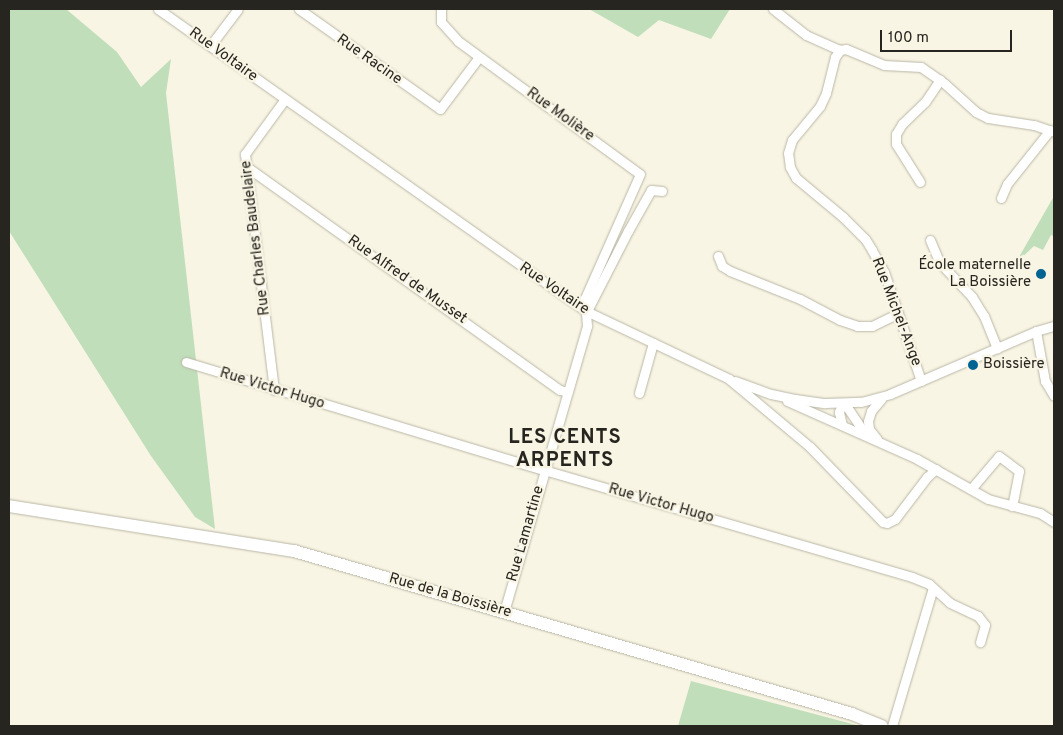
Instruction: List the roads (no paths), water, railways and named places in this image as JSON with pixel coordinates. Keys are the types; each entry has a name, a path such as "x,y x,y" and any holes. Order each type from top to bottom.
{"main road":[{"name":"Rue de la Boissière","path":"9,506 294,551 852,714 882,726"}],"street":[{"name":"Rue Voltaire","path":"158,9 587,312 729,379 810,447 883,522 887,523 895,519 927,477 936,469"},
{"path":"210,46 238,9"},
{"name":"Rue Racine","path":"299,9 440,109 479,56"},
{"name":"Rue Molière","path":"441,9 441,22 458,41 640,174 598,280"},
{"path":"773,9 806,35 840,50 846,49 884,65 921,68 940,80 976,112 988,118 1034,125 1052,131 1007,184 1002,198"},
{"name":"Rue Michel-Ange","path":"840,50 835,57 826,93 820,106 792,140 788,153 790,167 796,178 865,239 884,272 921,380"},
{"path":"920,182 896,144 896,134 902,124 925,102 940,80"},
{"name":"Rue Charles Baudelaire","path":"274,390 245,154 284,99"},
{"name":"Rue Alfred de Musset","path":"247,166 560,390 568,392"},
{"path":"598,280 651,190 662,192"},
{"path":"930,240 940,263 976,303 997,348"},
{"path":"718,256 722,266 730,271 800,299 840,320 857,326 872,326 898,314"},
{"name":"Rue Lamartine","path":"504,612 587,326 587,312 598,280"},
{"path":"771,394 843,404 872,400 1036,331 1054,326"},
{"path":"1036,331 1045,381 1054,396"},
{"path":"639,393 653,342"},
{"name":"Rue Victor Hugo","path":"186,362 544,470 912,577 933,588 950,603 978,616 985,625 980,642"},
{"path":"729,379 771,394 866,435 936,469 988,498 1040,514 1054,522"},
{"path":"878,441 869,429 868,421 875,403 890,394"},
{"path":"842,425 839,412 843,404"},
{"path":"843,404 866,435"},
{"path":"971,489 999,456 1019,471 1012,506"},
{"path":"892,726 933,588"}],"place":[{"name":"École maternelle La Boissière","path":"1041,274"},
{"name":"Boissière","path":"973,365"}],"district":[{"name":"LES CENTS ARPENTS","path":"565,450"}]}
